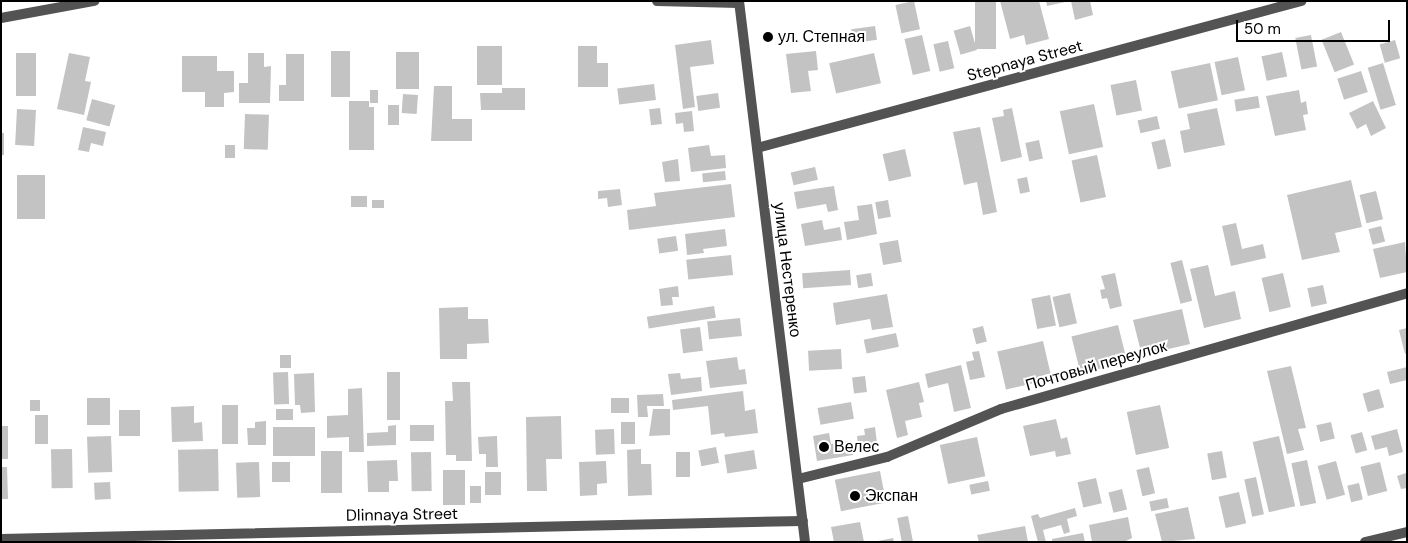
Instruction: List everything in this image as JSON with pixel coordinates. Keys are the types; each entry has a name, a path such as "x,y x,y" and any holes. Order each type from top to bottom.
{"street":[{"path":"1,18 94,1"},
{"path":"657,1 739,2"},
{"name":"Stepnaya Street","path":"757,148 1302,1"},
{"name":"улица Нестеренко","path":"739,2 805,542"},
{"name":"Почтовый переулок","path":"798,479 887,457 1001,409 1407,293"},
{"name":"Dlinnaya Street","path":"1,539 803,521"},
{"path":"1365,542 1407,532"}],"building":[{"path":"914,1 920,29 901,33 895,5"},
{"path":"975,1 996,1 996,49 975,49"},
{"path":"1000,1 1039,1 1049,39 1026,45 1024,35 1010,39"},
{"path":"1046,1 1065,1 1065,2 1047,6"},
{"path":"1071,1 1090,1 1093,15 1075,20"},
{"path":"875,26 877,40 853,43 851,29"},
{"path":"970,26 977,50 961,55 954,31"},
{"path":"1341,32 1354,64 1335,72 1322,40"},
{"path":"922,35 930,71 913,75 904,39"},
{"path":"1311,35 1317,66 1301,69 1295,38"},
{"path":"711,40 714,64 690,67 695,107 683,109 675,45"},
{"path":"1395,40 1400,58 1385,63 1380,44"},
{"path":"948,41 954,68 940,72 933,44"},
{"path":"477,46 502,46 502,85 477,85"},
{"path":"578,46 597,46 597,63 608,63 608,87 578,87"},
{"path":"331,51 350,51 350,97 331,97"},
{"path":"816,51 818,70 808,71 811,91 791,93 786,54"},
{"path":"396,52 419,52 419,89 396,89"},
{"path":"1282,52 1287,76 1267,81 1261,56"},
{"path":"16,53 36,53 36,96 16,96"},
{"path":"69,53 90,57 85,81 91,82 84,115 57,109"},
{"path":"248,53 264,53 264,67 271,66 270,103 239,103 239,83 248,83"},
{"path":"874,53 881,83 836,94 829,63"},
{"path":"286,54 304,54 304,101 279,101 279,85 286,85"},
{"path":"182,56 217,56 217,71 234,71 234,92 224,93 224,107 205,107 205,92 182,92"},
{"path":"1238,57 1245,90 1222,95 1215,62"},
{"path":"1210,63 1218,100 1179,108 1171,71"},
{"path":"1383,63 1396,105 1381,110 1368,68"},
{"path":"1361,71 1368,92 1344,100 1337,79"},
{"path":"1136,80 1142,110 1116,115 1110,85"},
{"path":"654,84 656,100 619,104 617,89"},
{"path":"434,86 452,86 452,119 472,119 472,141 431,141"},
{"path":"502,88 525,88 525,110 481,110 480,93 502,93"},
{"path":"370,90 378,90 378,103 370,103"},
{"path":"1299,90 1301,103 1306,101 1308,114 1303,115 1306,130 1275,136 1266,96"},
{"path":"718,93 720,108 698,111 696,96"},
{"path":"403,94 418,95 417,114 402,113"},
{"path":"1258,96 1260,108 1236,112 1234,100"},
{"path":"92,99 115,105 109,126 86,120"},
{"path":"349,101 369,101 369,107 374,107 374,150 349,150"},
{"path":"1373,101 1386,128 1371,136 1366,124 1357,129 1349,113"},
{"path":"1094,104 1103,147 1069,154 1060,111"},
{"path":"388,105 399,105 399,125 388,125"},
{"path":"660,108 662,124 651,125 649,109"},
{"path":"1012,108 1022,157 1001,162 992,118 1004,116 1003,110"},
{"path":"1217,108 1225,145 1184,153 1180,131 1190,129 1187,114"},
{"path":"17,109 36,110 34,146 15,145"},
{"path":"692,111 694,131 684,132 683,123 676,124 675,113"},
{"path":"245,114 269,115 268,150 244,149"},
{"path":"1157,116 1160,129 1140,133 1138,120"},
{"path":"83,127 106,132 103,146 91,143 89,152 78,150"},
{"path":"980,127 997,212 983,215 977,182 964,185 953,132"},
{"path":"1,133 4,133 4,155 1,155"},
{"path":"1165,139 1171,166 1158,169 1151,142"},
{"path":"1039,140 1043,159 1029,161 1025,143"},
{"path":"225,145 235,145 235,158 225,158"},
{"path":"709,145 711,156 725,155 726,168 691,172 688,148"},
{"path":"905,149 911,176 889,181 883,154"},
{"path":"1097,155 1106,197 1081,202 1072,160"},
{"path":"678,159 680,181 665,182 662,162"},
{"path":"815,167 818,180 794,185 791,173"},
{"path":"725,171 726,180 703,182 702,173"},
{"path":"17,175 45,175 45,219 17,219"},
{"path":"1027,177 1030,192 1020,194 1017,179"},
{"path":"1351,180 1362,227 1335,233 1340,252 1302,260 1287,195"},
{"path":"731,184 735,217 629,230 627,210 656,206 654,193"},
{"path":"834,186 838,210 828,212 826,204 797,209 794,192"},
{"path":"620,189 622,205 608,207 607,198 598,199 598,191"},
{"path":"1376,191 1383,219 1367,223 1360,195"},
{"path":"351,196 367,196 367,207 351,207"},
{"path":"372,200 384,200 384,208 372,208"},
{"path":"888,200 891,217 878,219 875,202"},
{"path":"872,204 877,234 847,240 844,222 859,220 857,206"},
{"path":"822,220 824,230 840,227 842,240 805,246 801,224"},
{"path":"1236,223 1242,249 1263,244 1266,258 1231,266 1222,226"},
{"path":"1381,226 1385,241 1373,245 1368,229"},
{"path":"725,229 727,246 703,249 704,253 687,255 685,234"},
{"path":"676,236 678,251 659,253 657,239"},
{"path":"898,240 902,262 883,265 879,243"},
{"path":"1405,242 1407,272 1380,278 1373,249"},
{"path":"731,255 733,275 688,280 686,260"},
{"path":"1182,260 1192,301 1181,304 1170,263"},
{"path":"1208,265 1215,296 1235,291 1241,319 1204,328 1190,269"},
{"path":"850,270 851,285 803,288 802,273"},
{"path":"871,273 873,286 858,288 856,275"},
{"path":"1115,273 1122,306 1110,309 1107,298 1102,299 1100,290 1105,289 1101,276"},
{"path":"1283,273 1291,307 1269,312 1262,278"},
{"path":"1323,285 1327,304 1311,307 1307,288"},
{"path":"678,286 679,297 672,297 673,305 661,306 659,289"},
{"path":"1070,293 1077,323 1059,327 1052,297"},
{"path":"887,294 893,327 872,330 870,319 836,325 833,303"},
{"path":"1050,295 1056,325 1037,329 1031,299"},
{"path":"714,306 716,318 649,328 647,317"},
{"path":"468,307 468,319 488,319 489,343 467,344 467,359 440,359 439,308"},
{"path":"1182,309 1190,344 1147,354 1145,346 1140,348 1133,320"},
{"path":"740,318 742,336 709,339 707,321"},
{"path":"1118,325 1127,362 1081,373 1071,337"},
{"path":"983,326 987,342 976,344 972,329"},
{"path":"700,327 703,351 683,353 680,329"},
{"path":"1407,328 1407,353 1405,354 1399,330"},
{"path":"896,333 899,347 867,354 864,340"},
{"path":"1043,341 1052,379 1006,390 997,352"},
{"path":"841,349 842,369 809,371 808,351"},
{"path":"979,351 985,377 970,380 966,362 974,360 972,352"},
{"path":"280,355 291,355 291,368 280,368"},
{"path":"737,357 739,370 745,369 747,384 710,388 706,361"},
{"path":"961,365 971,408 954,412 948,383 928,388 925,374"},
{"path":"1291,366 1306,428 1298,429 1304,450 1287,454 1267,371"},
{"path":"1407,367 1407,380 1390,384 1387,372"},
{"path":"288,372 289,404 274,405 273,373"},
{"path":"387,372 400,372 400,420 387,420"},
{"path":"314,373 315,412 301,413 300,405 295,405 294,374"},
{"path":"680,373 681,379 701,377 702,391 671,395 668,374"},
{"path":"865,376 867,392 854,393 852,378"},
{"path":"452,382 470,382 472,461 456,461 456,455 446,455 445,401 453,401"},
{"path":"919,382 924,402 919,403 922,417 905,421 908,435 897,438 886,390"},
{"path":"362,388 364,452 349,452 349,437 327,438 327,416 348,415 348,389"},
{"path":"1379,389 1384,407 1368,412 1363,394"},
{"path":"743,391 745,411 755,409 758,433 725,437 724,433 711,435 708,406 673,410 672,400"},
{"path":"663,394 664,406 647,406 648,417 638,417 637,395"},
{"path":"87,398 110,398 110,425 87,425"},
{"path":"611,398 629,398 629,413 611,413"},
{"path":"30,400 40,400 40,411 30,411"},
{"path":"851,402 854,419 820,425 818,408"},
{"path":"222,405 238,405 238,444 222,444"},
{"path":"1160,405 1169,448 1136,455 1127,412"},
{"path":"194,406 194,423 202,422 203,441 172,442 171,407"},
{"path":"276,409 293,409 293,420 276,420"},
{"path":"653,409 670,409 670,435 649,436"},
{"path":"119,410 140,410 140,436 119,436"},
{"path":"35,415 48,415 48,444 35,444"},
{"path":"561,416 562,459 546,459 547,491 527,491 526,417"},
{"path":"1056,419 1061,439 1067,437 1071,454 1056,457 1055,451 1030,456 1023,426"},
{"path":"266,421 266,445 248,445 247,428 255,428 255,422"},
{"path":"621,422 635,422 635,444 621,444"},
{"path":"1331,422 1335,439 1320,442 1316,425"},
{"path":"396,425 396,445 367,446 367,433 388,432 388,426"},
{"path":"410,425 434,425 434,441 410,441"},
{"path":"1,426 8,426 8,459 1,459"},
{"path":"273,427 315,427 315,456 273,456"},
{"path":"875,427 877,443 858,446 857,436 865,435 864,429"},
{"path":"614,429 615,454 596,455 595,430"},
{"path":"1397,429 1403,452 1389,456 1387,447 1375,450 1371,436"},
{"path":"1362,432 1367,450 1356,454 1350,435"},
{"path":"829,433 831,444 851,441 853,455 817,461 813,436"},
{"path":"111,436 112,472 88,473 87,437"},
{"path":"497,436 498,467 486,467 486,454 479,454 478,437"},
{"path":"1279,436 1295,506 1269,512 1253,442"},
{"path":"977,437 985,476 948,484 940,445"},
{"path":"716,447 719,463 701,466 698,450"},
{"path":"51,449 72,449 73,488 52,488"},
{"path":"218,449 219,491 179,492 178,450"},
{"path":"641,449 641,464 651,464 652,495 628,496 627,450"},
{"path":"754,450 757,469 727,473 724,455"},
{"path":"321,451 342,451 342,493 321,493"},
{"path":"1222,451 1227,478 1212,480 1207,454"},
{"path":"411,452 431,452 432,491 412,491"},
{"path":"676,452 690,452 690,477 676,477"},
{"path":"397,460 398,481 389,481 389,492 368,492 367,461"},
{"path":"1307,460 1316,503 1300,506 1291,463"},
{"path":"606,461 607,483 597,484 597,495 580,496 579,462"},
{"path":"1336,461 1345,495 1327,500 1318,466"},
{"path":"259,462 260,497 237,498 236,463"},
{"path":"272,462 290,462 290,482 272,482"},
{"path":"1380,462 1387,491 1368,496 1361,467"},
{"path":"1,467 7,467 8,499 1,499"},
{"path":"1149,467 1155,493 1142,496 1136,470"},
{"path":"443,470 465,470 465,505 443,505"},
{"path":"880,471 886,502 841,511 835,480"},
{"path":"485,472 501,472 501,495 485,495"},
{"path":"1406,473 1407,488 1401,489 1397,476"},
{"path":"1256,477 1264,514 1252,517 1244,479"},
{"path":"1096,478 1102,503 1083,508 1077,482"},
{"path":"988,481 990,491 971,494 969,485"},
{"path":"110,482 111,499 95,500 94,483"},
{"path":"1359,483 1363,500 1351,502 1347,486"},
{"path":"470,486 481,486 481,503 470,503"},
{"path":"1122,489 1127,509 1113,513 1108,492"},
{"path":"1239,492 1246,523 1226,528 1219,497"},
{"path":"1167,498 1169,508 1151,511 1149,501"},
{"path":"1188,507 1195,539 1162,542 1155,514"},
{"path":"1075,508 1077,516 1067,519 1070,532 1064,534 1061,525 1043,530 1046,542 1038,542 1031,516 1038,514 1040,518"},
{"path":"908,516 913,542 902,542 897,518"},
{"path":"1128,517 1132,538 1124,542 1092,542 1089,525"},
{"path":"860,522 864,542 834,542 831,527"},
{"path":"1025,526 1028,542 979,542 977,535"},
{"path":"1083,533 1085,542 1052,542 1052,539"},
{"path":"893,538 894,542 878,542 878,541"}],"place":[{"name":"ул. Степная","path":"768,37"},
{"name":"Велес","path":"824,447"},
{"name":"Экспан","path":"855,496"}]}
